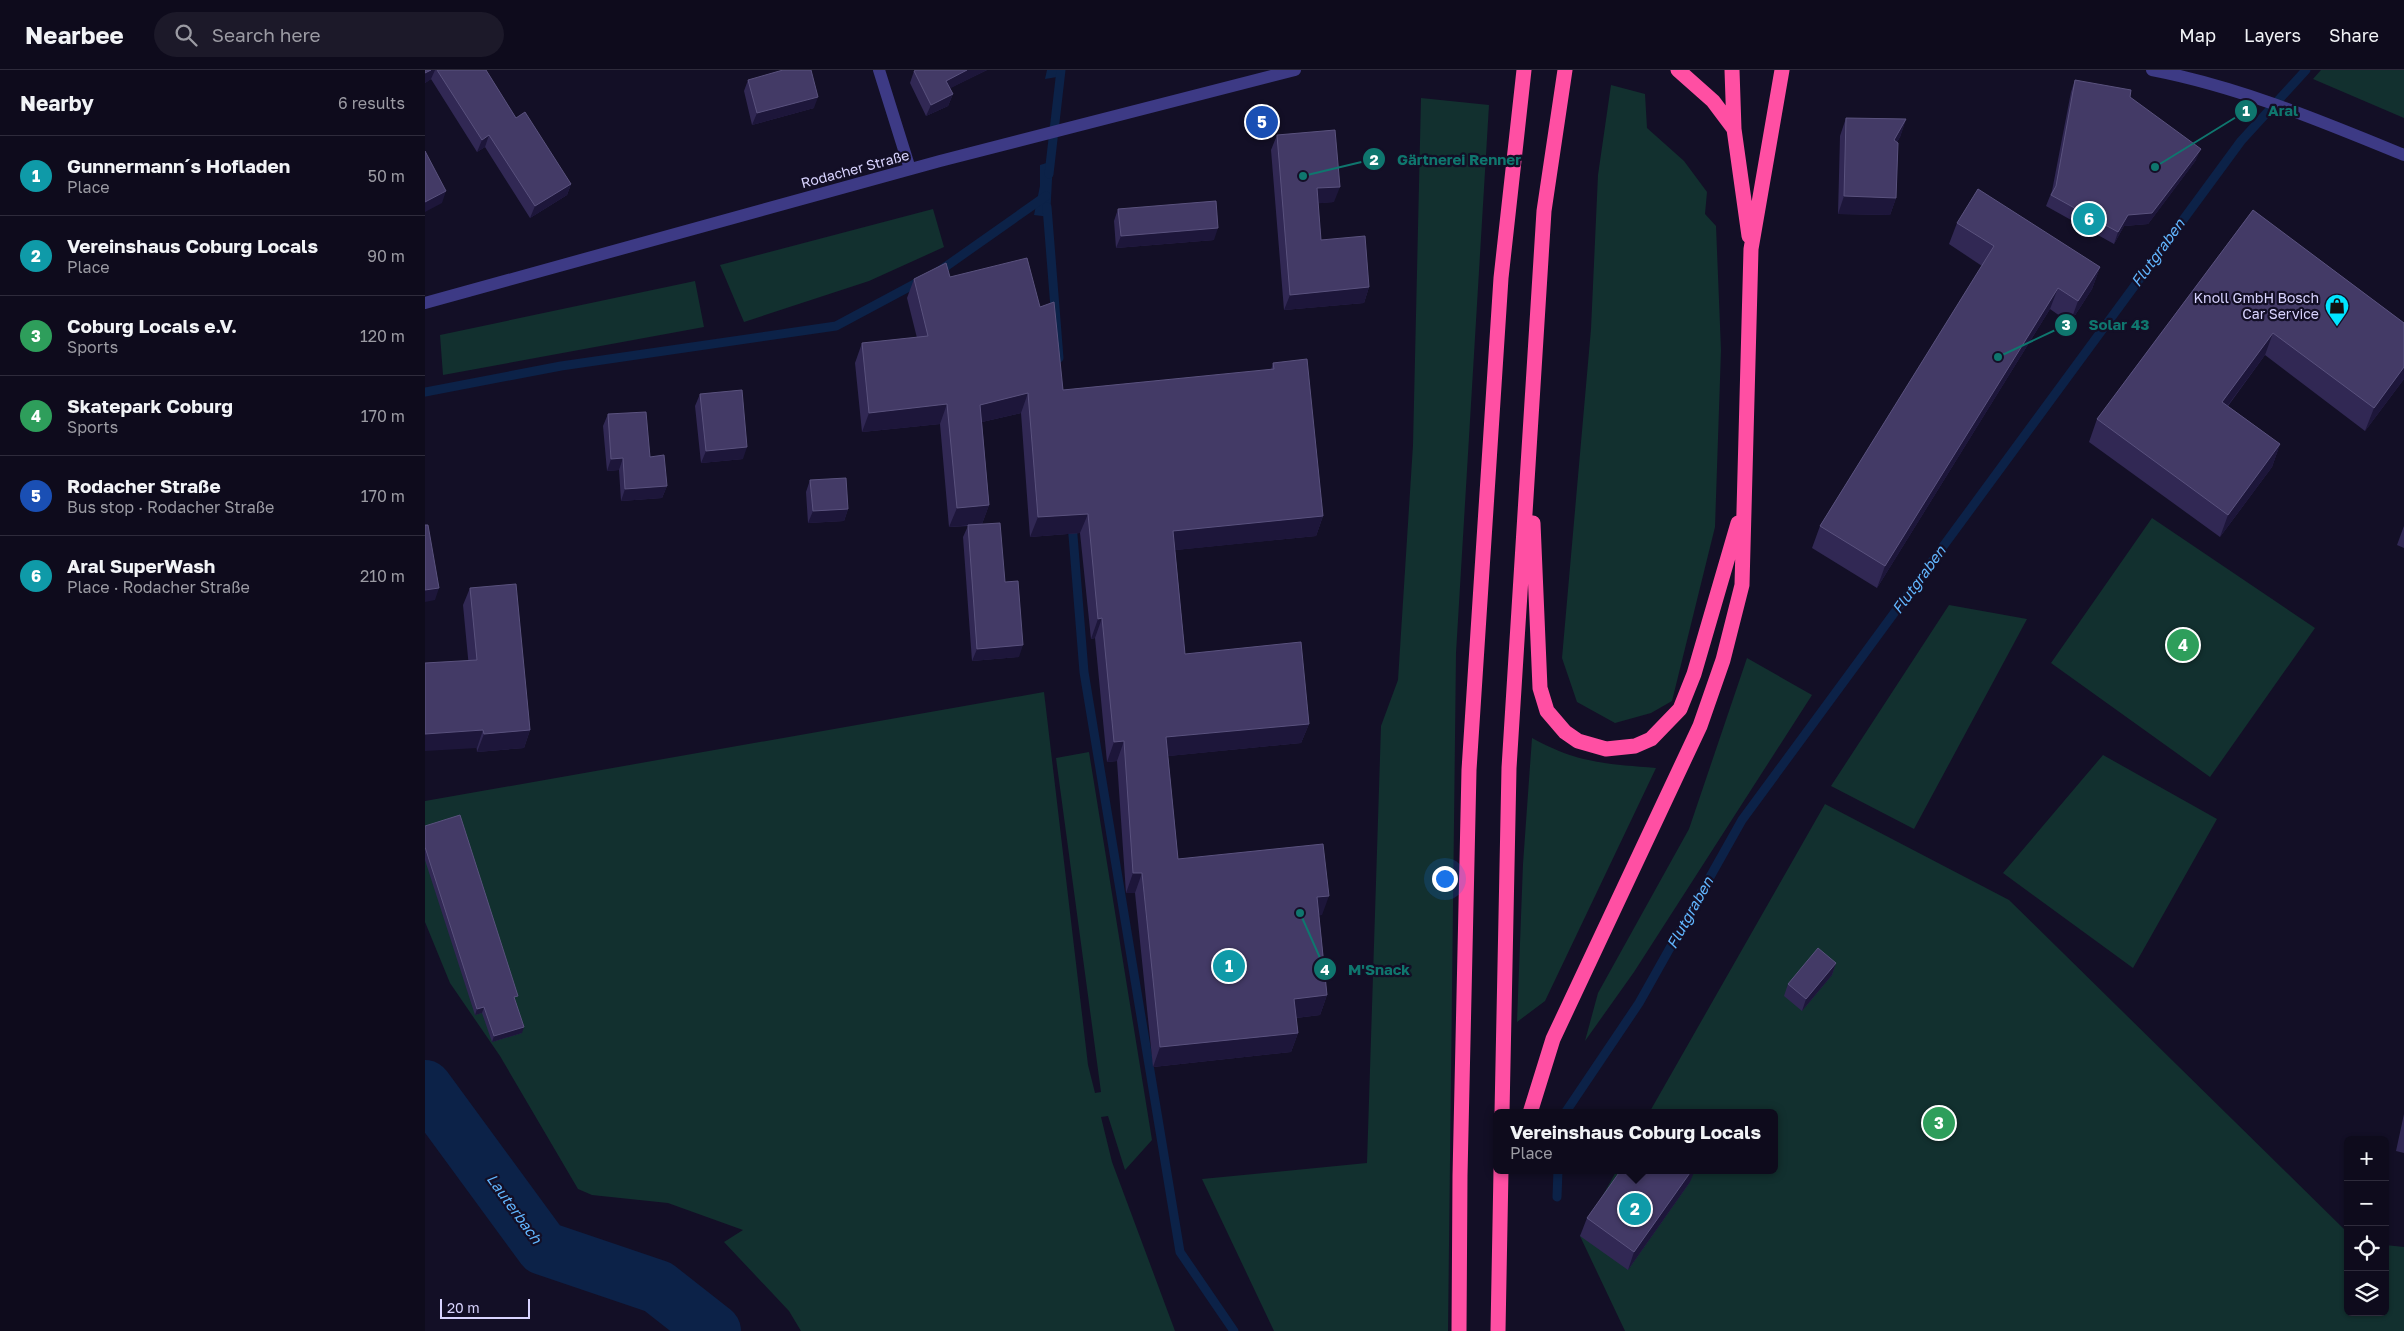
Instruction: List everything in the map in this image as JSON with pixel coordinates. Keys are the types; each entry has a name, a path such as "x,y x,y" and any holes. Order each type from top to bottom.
{"highway":[{"path":"1459,1331 1460,1176 1469,770 1501,278 1524,70"},
{"path":"1677,70 1713,101 1733,129"},
{"path":"1731,70 1733,129 1751,249"},
{"path":"1531,1109 1553,1039 1700,726 1720,668 1742,584 1751,249 1782,70"},
{"path":"1502,1109 1509,768 1544,211 1564,76"},
{"path":"1530,442 1540,688 1547,711 1565,732 1578,741 1606,748 1635,746 1651,739 1680,709 1694,674 1744,502"},
{"path":"1498,1331 1501,1174"},
{"path":"1500,1207 1511,1174"}],"street":[{"path":"879,70 910,170"},
{"name":"Rodacher Straße","path":"425,303 1014,142 1295,70"},
{"path":"2152,70 2255,97 2404,154"}],"green space":[{"path":"2321,70 2404,70 2404,118 2313,79"},
{"path":"1611,85 1645,94 1647,128 1684,161 1707,192 1705,214 1716,226 1721,350 1715,527 1672,701 1651,713 1615,723 1577,702 1562,658 1591,329 1598,175"},
{"path":"1421,98 1489,105 1456,653 1448,1331 1274,1331 1202,1179 1367,1163 1381,726 1398,680 1413,445"},
{"path":"933,209 944,247 869,281 744,322 720,265"},
{"path":"695,281 704,327 443,375 440,335"},
{"path":"2152,518 2315,628 2210,777 2051,663"},
{"path":"1949,605 2027,619 1914,829 1831,786"},
{"path":"1747,658 1812,695 1634,972 1585,1041 1598,993 1689,829"},
{"path":"1044,692 1088,1065 1095,1093 1101,1092 1056,758 1089,752 1152,1140 1125,1170 1108,1116 1101,1117 1112,1162 1175,1331 801,1331 789,1311 724,1242 743,1230 668,1203 592,1195 578,1189 500,1056 450,983 425,922 425,801"},
{"path":"1532,738 1563,753 1592,761 1656,768 1545,1001 1517,1022 1523,864"},
{"path":"2103,755 2217,819 2133,968 2003,873"},
{"path":"1825,804 2009,900 2344,1229 2344,1316 2389,1316 2389,1245 2404,1247 2404,1331 1625,1331 1580,1236 1615,1174 1778,1174 1778,1109 1651,1109"}],"water":[{"path":"1047,70 1064,70 1063,76 1045,79"},
{"path":"1053,161 1050,217 1034,215 1040,186 1040,165"},
{"path":"617,1258 667,1272 704,1293 717,1312 682,1322 624,1286 603,1279"}],"building":[{"path":"437,70 486,70 516,118 525,112 571,184 535,206 489,135 482,140"},
{"path":"783,70 811,70 818,97 757,113 748,80"},
{"path":"967,70 946,81 953,94 931,105 914,71"},
{"path":"2075,80 2131,90 2130,97 2201,149 2152,213 2128,215 2118,232 2051,195 2056,186"},
{"path":"1846,118 1906,119 1894,140 1898,143 1896,198 1844,196"},
{"path":"1335,130 1340,187 1317,188 1321,240 1365,236 1369,287 1290,295 1277,135"},
{"path":"425,151 446,191 425,202"},
{"path":"1978,189 2100,267 2078,301 2058,288 1885,566 1820,526 1994,246 1957,223"},
{"path":"1216,201 1218,228 1121,236 1118,209"},
{"path":"2253,210 2404,323 2404,367 2374,408 2273,333 2222,402 2280,444 2228,515 2097,419"},
{"path":"1027,258 1040,307 1054,302 1063,390 1274,369 1273,363 1307,359 1323,516 1173,531 1185,654 1301,642 1309,724 1166,737 1178,859 1323,844 1329,896 1317,897 1327,995 1294,999 1298,1033 1160,1047 1142,873 1133,873 1124,741 1114,742 1102,618 1098,619 1088,514 1038,517 1028,393 980,405 989,505 957,508 947,404 869,413 862,343 928,336 914,279 946,263 950,277"},
{"path":"742,390 747,447 706,451 700,394"},
{"path":"646,412 650,457 664,455 667,486 625,489 623,458 611,459 608,414"},
{"path":"846,478 848,509 813,511 810,480"},
{"path":"1000,523 1005,582 1018,581 1023,645 977,649 968,525"},
{"path":"425,525 428,525 439,588 425,590"},
{"path":"516,584 530,730 484,734 483,730 425,734 425,663 477,660 470,588"},
{"path":"460,815 518,996 514,997 524,1027 494,1036 484,1007 477,1009 425,847 425,826"},
{"path":"1818,948 1836,963 1806,999 1788,984"},
{"path":"1618,1174 1689,1174 1634,1252 1587,1218"}],"waterway":[{"path":"1049,174 1061,70"},
{"name":"Flutgraben","path":"1568,1109 1639,1003 1742,820 2241,141 2306,70"},
{"path":"938,272 1046,196"},
{"path":"1047,207 1059,358"},
{"path":"425,392 561,366 836,326 922,280"},
{"path":"1072,523 1084,672 1180,1252 1234,1331"},
{"name":"Lauterbach","path":"425,1087 543,1248 658,1287 714,1331"},
{"name":"Flutgraben","path":"1557,1197 1558,1174"}],"place":[{"name":"Rodacher Straße","path":"1262,122"},
{"name":"Aral","path":"2155,167"},
{"name":"Gärtnerei Renner","path":"1303,176"},
{"name":"Aral SuperWash","path":"2089,219"},
{"name":"Knoll GmbH Bosch Car Service","path":"2337,327"},
{"name":"Solar 43","path":"1998,357"},
{"name":"Skatepark Coburg","path":"2183,645"},
{"name":"M'Snack","path":"1300,913"},
{"name":"Gunnermann´s Hofladen","path":"1229,966"},
{"name":"Coburg Locals e.V.","path":"1939,1123"},
{"name":"Vereinshaus Coburg Locals","path":"1635,1209"}]}
